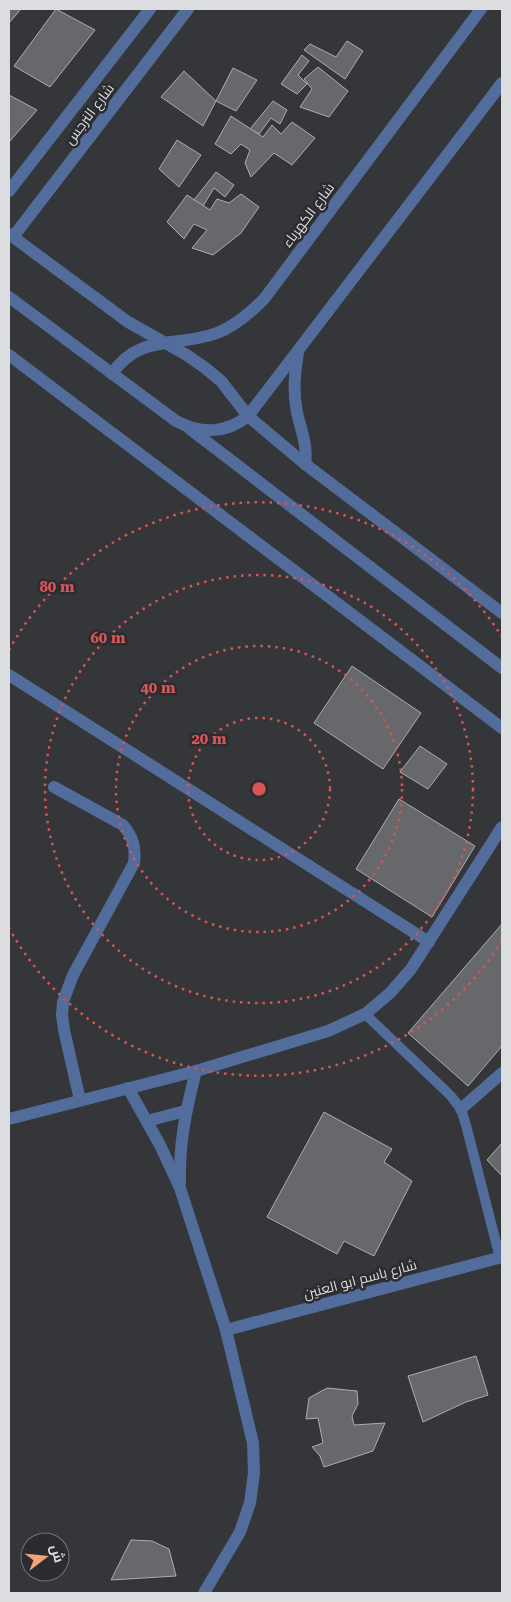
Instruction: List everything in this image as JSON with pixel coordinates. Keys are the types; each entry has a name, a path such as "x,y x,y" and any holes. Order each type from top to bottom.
{"street":[{"name":"شارع النرجس","path":"9,191 150,9"},
{"name":"شارع النرجس","path":"11,235 188,9"},
{"name":"شارع الكهرباء","path":"112,374 118,365 144,346 198,338 234,324 250,313 264,299 481,9"},
{"path":"188,427 215,431 228,428 248,416 502,83"},
{"path":"11,235 128,322 198,362 221,381 248,416 305,464 502,613"},
{"path":"9,297 176,421 188,427 502,668"},
{"path":"299,351 294,375 294,388 297,412 306,448 305,464"},
{"path":"9,355 502,728"},
{"path":"9,675 429,942"},
{"path":"54,787 123,825 130,833 134,842 135,853 134,863 73,975 63,1002 64,1030 80,1100"},
{"path":"9,1119 196,1071 328,1031 365,1014 390,993 411,969 502,828"},
{"path":"180,1188 181,1137 196,1071"},
{"path":"461,1108 502,1073"},
{"path":"128,1088 147,1121 180,1188 226,1330 253,1443 254,1473 250,1503 240,1532 204,1593"},
{"path":"147,1121 186,1111"},
{"name":"شارع باسم ابو العنين","path":"226,1330 501,1258"}],"lane":[{"path":"365,1014 461,1108 501,1258"}],"building":[{"path":"9,9 21,9 9,23"},
{"path":"56,9 95,30 50,87 14,66"},
{"path":"347,41 363,51 345,79 304,50 310,44 336,57"},
{"path":"302,55 309,61 298,75 307,84 297,94 281,84"},
{"path":"318,67 348,91 329,117 300,107 312,89 304,79"},
{"path":"233,68 257,80 236,111 216,101"},
{"path":"184,71 216,101 203,126 161,97"},
{"path":"9,95 37,110 9,142"},
{"path":"273,101 287,110 280,124 271,118 259,134 250,129"},
{"path":"231,116 263,137 272,125 281,134 292,122 315,138 292,165 274,153 251,177 245,163 250,150 241,144 231,154 215,144"},
{"path":"177,140 201,155 179,187 159,169"},
{"path":"216,172 234,185 225,197 214,188 203,206 194,200"},
{"path":"241,194 259,207 241,233 213,255 192,248 207,230 194,224 184,239 167,222 187,195 210,210 217,199 229,203"},
{"path":"352,666 421,713 383,769 314,723"},
{"path":"420,746 447,764 428,789 400,772"},
{"path":"399,799 475,846 432,917 356,869"},
{"path":"502,924 502,1046 468,1086 408,1033"},
{"path":"324,1112 392,1149 384,1162 412,1181 374,1256 344,1241 337,1254 267,1217"},
{"path":"502,1143 502,1176 487,1160"},
{"path":"476,1356 488,1395 466,1402 423,1422 408,1376"},
{"path":"327,1388 357,1391 358,1404 352,1416 354,1425 385,1423 373,1451 324,1467 320,1456 312,1447 323,1443 318,1418 306,1419 309,1398"},
{"path":"131,1540 152,1541 169,1549 176,1576 111,1580"}]}
